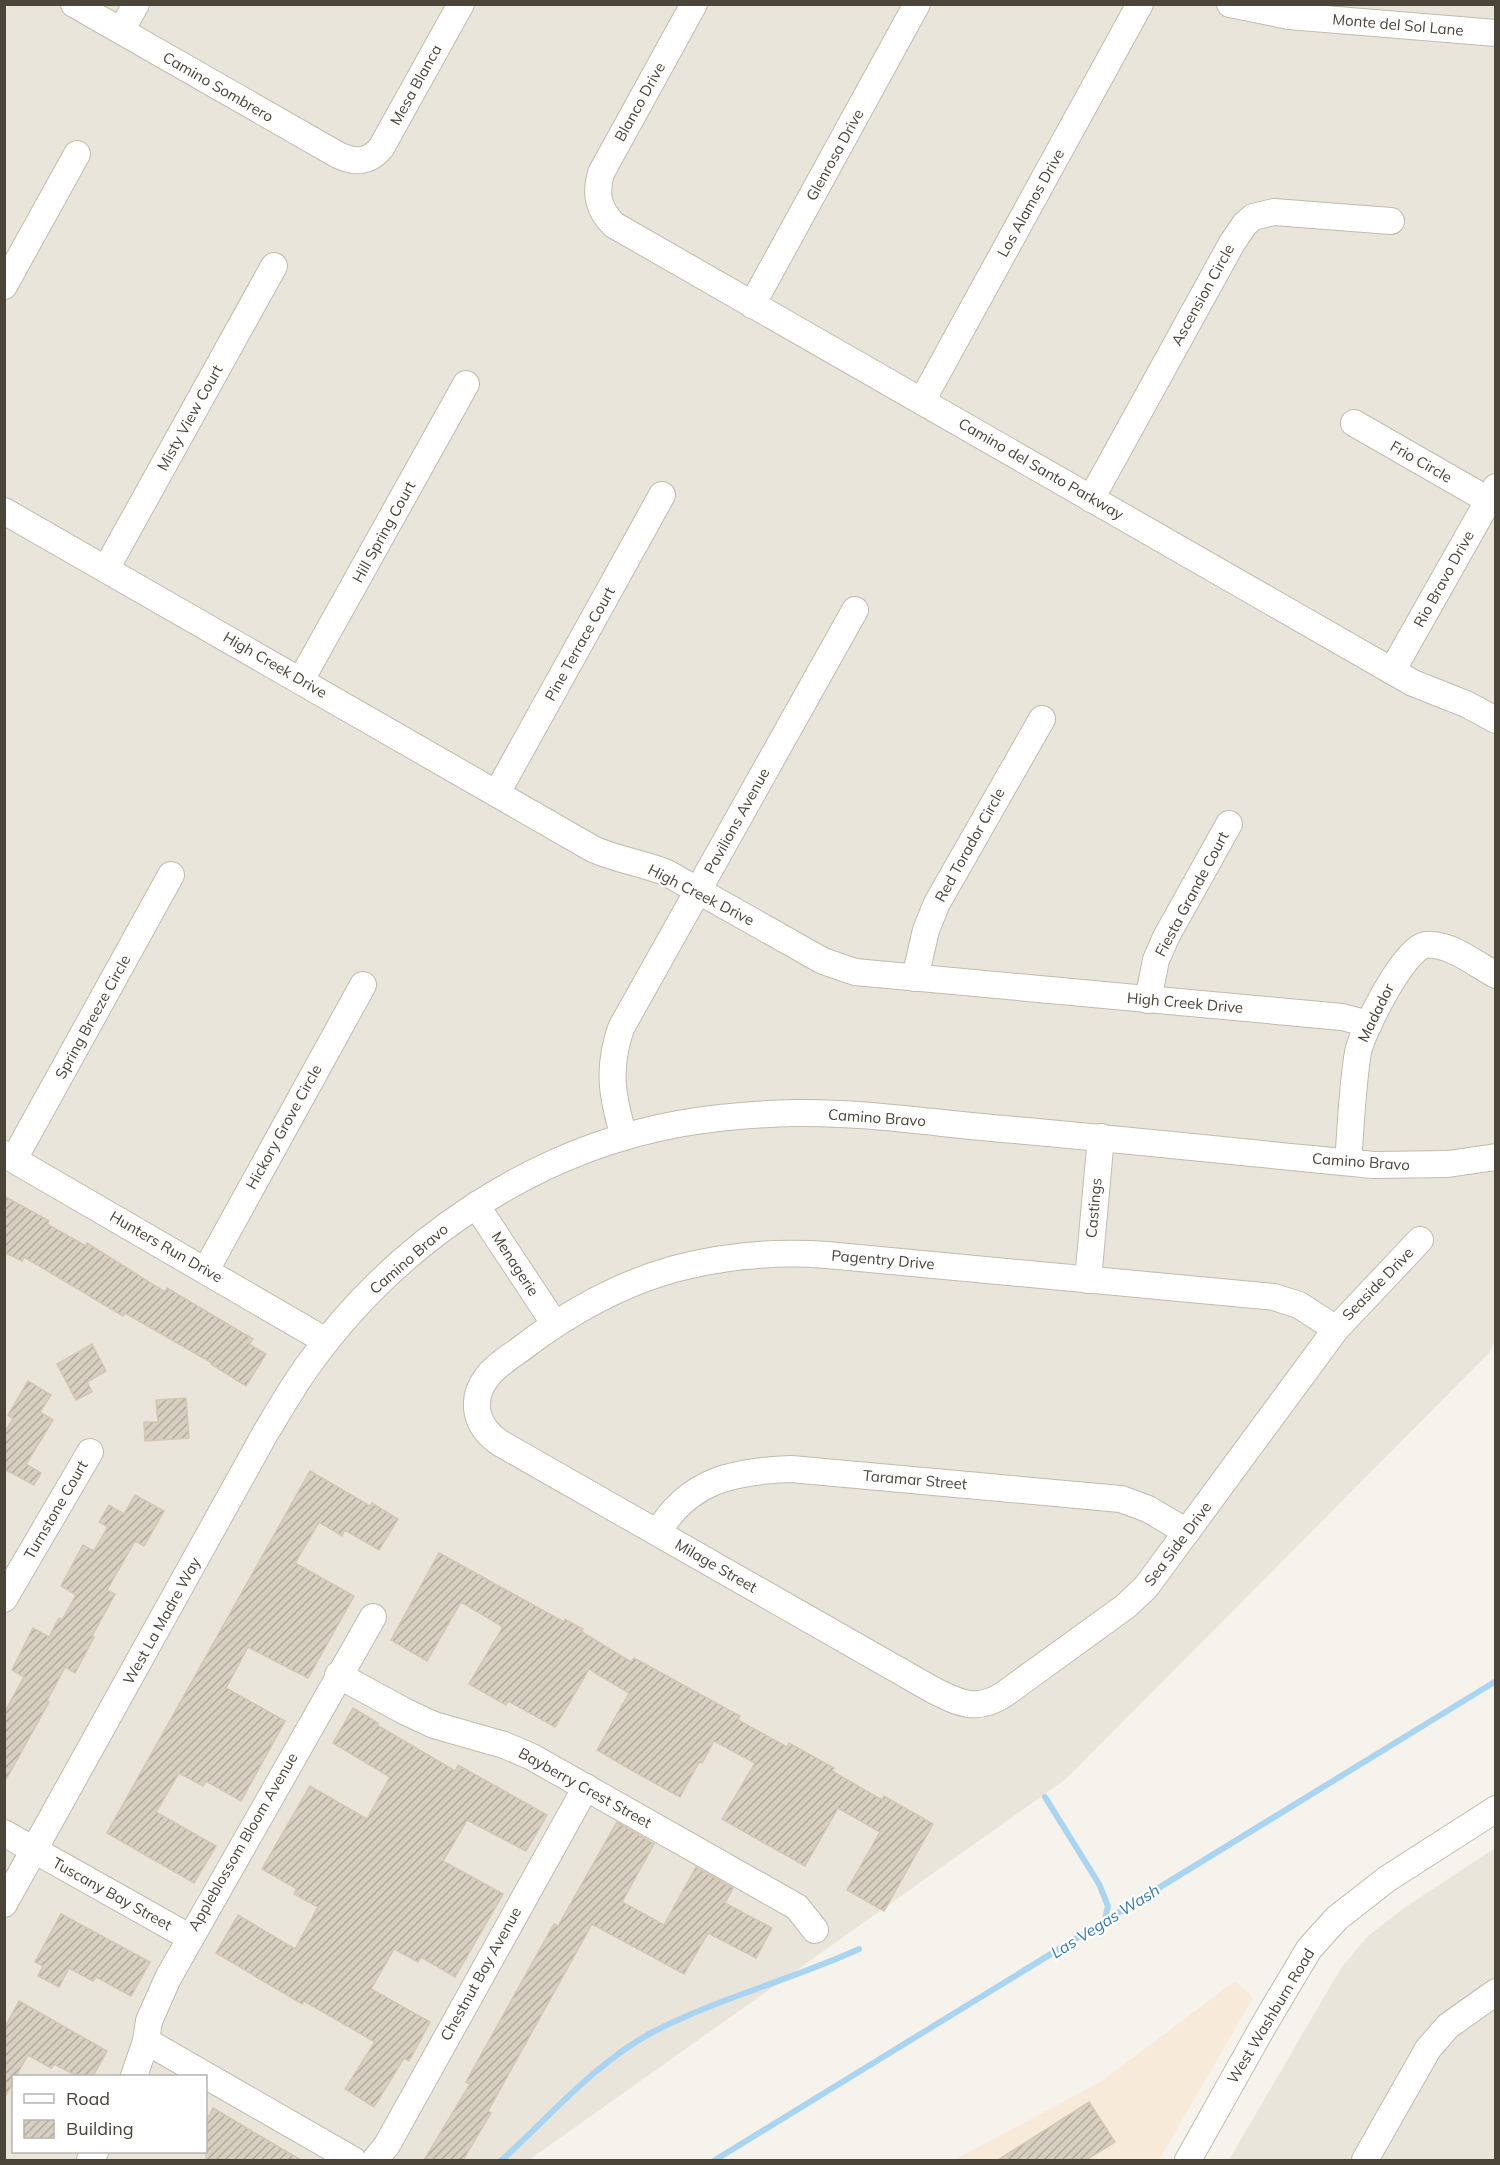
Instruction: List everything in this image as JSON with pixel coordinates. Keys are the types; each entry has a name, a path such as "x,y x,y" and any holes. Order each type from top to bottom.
{"street":[{"name":"Camino Sombrero","path":"74,4 338,155 351,160 365,161"},
{"path":"121,31 136,4"},
{"name":"Mesa Blanca","path":"365,161 385,142 461,4"},
{"name":"Blanco Drive","path":"598,202 598,183 605,164 694,4"},
{"name":"Glenrosa Drive","path":"752,305 917,4"},
{"name":"Los Alamos Drive","path":"922,401 1140,4"},
{"name":"Monte del Sol Lane","path":"1230,4 1289,16 1350,13 1496,33"},
{"path":"4,286 78,154"},
{"name":"Camino del Santo Parkway","path":"598,202 607,218 621,230 1413,683 1466,704 1496,720"},
{"name":"Ascension Circle","path":"1091,499 1232,243 1253,217 1274,212 1391,221"},
{"name":"Misty View Court","path":"106,569 274,266"},
{"name":"Hill Spring Court","path":"301,680 466,384"},
{"name":"Frio Circle","path":"1354,423 1492,493"},
{"name":"Rio Bravo Drive","path":"1392,671 1492,493"},
{"name":"Pine Terrace Court","path":"497,794 662,495"},
{"name":"High Creek Drive","path":"4,511 593,849 618,859 654,868 698,890 824,961 855,972 1342,1017 1369,1024"},
{"name":"Pavilions Avenue","path":"624,1137 612,1091 613,1058 616,1043 628,1013 855,610"},
{"name":"Red Torador Circle","path":"915,978 926,930 937,903 1042,718"},
{"name":"Fiesta Grande Court","path":"1148,1000 1156,960 1163,943 1229,824"},
{"name":"Spring Breeze Circle","path":"9,1157 171,875"},
{"name":"Madador","path":"1348,1162 1358,1054 1369,1024 1397,971 1413,951 1422,945 1433,945 1457,953 1496,975"},
{"name":"Hickory Grove Circle","path":"206,1270 363,984"},
{"name":"Camino Bravo","path":"326,1341 363,1299 405,1259 427,1240 476,1205 523,1178 624,1137 708,1119 799,1113 891,1118 1393,1166 1429,1165 1496,1157"},
{"name":"Castings","path":"1088,1280 1101,1137"},
{"name":"Hunters Run Drive","path":"9,1157 326,1341"},
{"name":"Menagerie","path":"476,1205 554,1323"},
{"name":"Seaside Drive","path":"1336,1329 1420,1240"},
{"name":"Pagentry Drive","path":"477,1409 477,1398 481,1388 494,1369 554,1323 610,1293 652,1276 711,1261 764,1254 827,1255 1274,1297 1299,1305 1336,1329"},
{"name":"Sea Side Drive","path":"971,1705 980,1705 995,1700 1126,1606 1146,1587 1336,1329"},
{"name":"West La Madre Way","path":"4,1904 266,1432 295,1384 326,1341"},
{"name":"Milage Street","path":"477,1409 478,1419 491,1437 933,1690 971,1705"},
{"name":"Turnstone Court","path":"4,1599 90,1452"},
{"name":"Taramar Street","path":"658,1532 678,1504 702,1487 734,1475 771,1469 1121,1499 1148,1509 1187,1532"},
{"name":"Appleblossom Bloom Avenue","path":"134,2075 146,2041 149,2021 189,1937 373,1617"},
{"name":"Bayberry Crest Street","path":"338,1675 434,1725 504,1745 532,1757 797,1907 815,1930"},
{"name":"Chestnut Bay Avenue","path":"375,2160 387,2145 586,1787"},
{"name":"West Washburn Road","path":"1188,2160 1309,1949 1337,1918 1387,1879 1496,1809"},
{"name":"Tuscany Bay Street","path":"4,1833 189,1937"},
{"path":"1365,2160 1428,2049 1448,2026 1496,1992"},
{"path":"146,2041 205,2075"},
{"path":"207,2076 352,2160"}],"shaded area":[{"path":"5,5 1495,5 1496,1340 1489,1353 1066,1779 529,2160 5,2160"},
{"path":"1495,1848 1495,2160 1229,2160 1341,1968 1368,1936 1404,1908"},
{"path":"1235,1981 1253,1998 1159,2160 954,2160 1102,2081"}],"building":[{"path":"4,1196 49,1221 47,1224 86,1246 87,1243 165,1292 167,1288 253,1339 249,1344 266,1354 246,1386 212,1363 125,1313 123,1316 24,1257 22,1261 4,1252"},
{"path":"92,1344 106,1371 87,1382 92,1392 76,1400 57,1364"},
{"path":"28,1381 51,1395 40,1412 53,1420 26,1464 41,1473 34,1485 4,1469 4,1433 13,1419 8,1415"},
{"path":"186,1398 189,1438 145,1441 144,1422 158,1422 156,1400"},
{"path":"310,1471 370,1506 372,1503 398,1519 379,1550 345,1530 342,1536 319,1522 295,1563 354,1596 308,1678 248,1647 226,1688 285,1721 241,1801 206,1781 203,1786 179,1773 156,1812 216,1846 194,1883 107,1833"},
{"path":"135,1495 164,1511 144,1546 135,1541 107,1590 115,1594 75,1673 65,1667 47,1701 49,1702 4,1783 4,1713 24,1677 12,1670 33,1628 49,1637 59,1618 62,1620 76,1595 61,1586 83,1545 94,1551 108,1527 99,1522 109,1505 124,1514"},
{"path":"439,1553 564,1622 565,1619 583,1629 582,1632 631,1662 634,1658 740,1716 738,1720 787,1747 789,1743 834,1768 832,1771 882,1800 884,1796 933,1824 884,1911 847,1890 880,1832 838,1808 805,1866 722,1819 755,1763 714,1741 702,1763 699,1762 680,1797 633,1771 597,1750 629,1693 589,1669 555,1727 508,1701 506,1705 469,1684 503,1627 461,1602 427,1661 391,1640"},
{"path":"353,1708 378,1723 377,1725 455,1771 458,1765 547,1815 526,1851 467,1820 443,1861 503,1894 455,1977 421,1957 418,1962 394,1949 371,1989 430,2022 409,2061 404,2058 374,2107 345,2089 375,2042 304,2001 302,2004 216,1953 238,1915 295,1949 318,1907 294,1894 297,1889 262,1869 310,1786 367,1819 390,1777 333,1743"},
{"path":"617,1822 654,1844 622,1902 664,1925 696,1867 733,1888 725,1903 772,1928 756,1958 708,1933 684,1974 592,1924 488,2111 491,2113 463,2160 424,2160 470,2084 466,2082 554,1924 558,1926"},
{"path":"61,1914 150,1962 131,1996 96,1977 93,1981 69,1968 59,1987 38,1976 43,1966 35,1962"},
{"path":"19,2001 107,2051 94,2075 75,2075 54,2064 51,2068 28,2055 17,2075 12,2075 12,2085 5,2097 5,2027"},
{"path":"1089,2102 1115,2142 1086,2160 998,2160"},
{"path":"213,2108 301,2160 206,2160 207,2119"}],"waterway":[{"name":"Las Vegas Wash","path":"715,2160 1496,1681"},
{"path":"1045,1797 1099,1884 1108,1906 1105,1919"},
{"path":"502,2160 591,2075 651,2033 702,2009 859,1949"}]}
